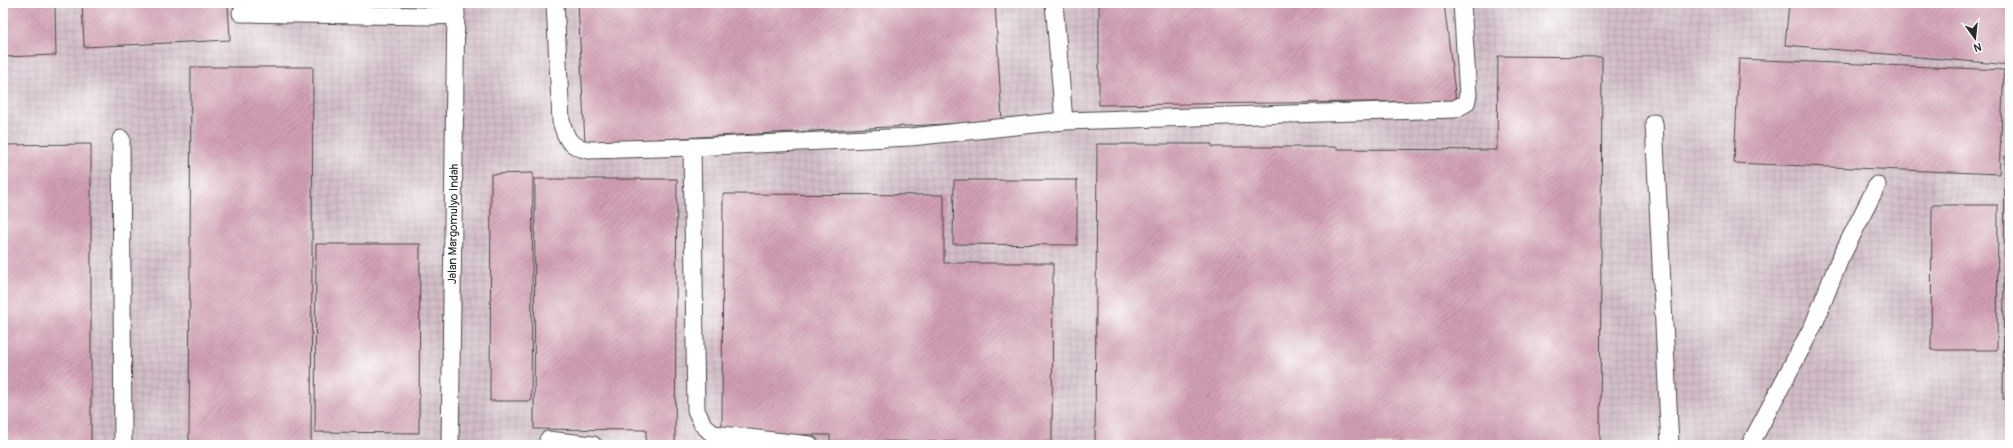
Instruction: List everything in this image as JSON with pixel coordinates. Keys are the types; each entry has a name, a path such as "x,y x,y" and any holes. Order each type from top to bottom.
{"lane":[{"path":"556,3 561,121 565,136 575,147 588,150 692,148 911,137 1064,121 1455,109 1466,103 1468,95 1462,3"},
{"path":"1054,3 1064,121"},
{"path":"241,13 429,16 456,9"},
{"name":"Jalan Margomulyo Indah","path":"450,445 456,9"},
{"path":"1654,123 1670,445"},
{"path":"121,139 123,445"},
{"path":"692,148 696,410 703,425 712,434 810,445"},
{"path":"1750,445 1814,324 1839,261 1877,185"},
{"path":"548,440 593,445"}],"shaded area":[{"path":"3,3 2010,3 2010,445 3,445"}],"building":[{"path":"3,3 55,3 56,55 3,57"},
{"path":"82,3 228,3 230,40 84,47"},
{"path":"578,3 995,3 1002,121 585,143"},
{"path":"1099,3 1444,3 1456,101 1099,105"},
{"path":"1789,3 2010,3 2010,65 1785,45"},
{"path":"1498,56 1602,57 1600,445 1095,445 1097,144 1212,144 1212,147 1337,147 1337,149 1497,150"},
{"path":"1739,59 2004,70 1999,174 1734,163"},
{"path":"191,67 313,67 311,445 189,445"},
{"path":"91,144 91,445 3,445 3,145"},
{"path":"2005,156 2010,156 2010,400 2003,399"},
{"path":"533,173 531,401 490,401 491,174"},
{"path":"535,179 677,179 675,445 646,445 646,430 534,429"},
{"path":"954,180 1077,180 1077,245 953,244"},
{"path":"723,194 944,195 944,263 1053,263 1052,442 830,441 830,435 722,434"},
{"path":"1932,205 1998,205 1997,350 1931,350"},
{"path":"316,244 420,244 419,433 315,432"}]}
